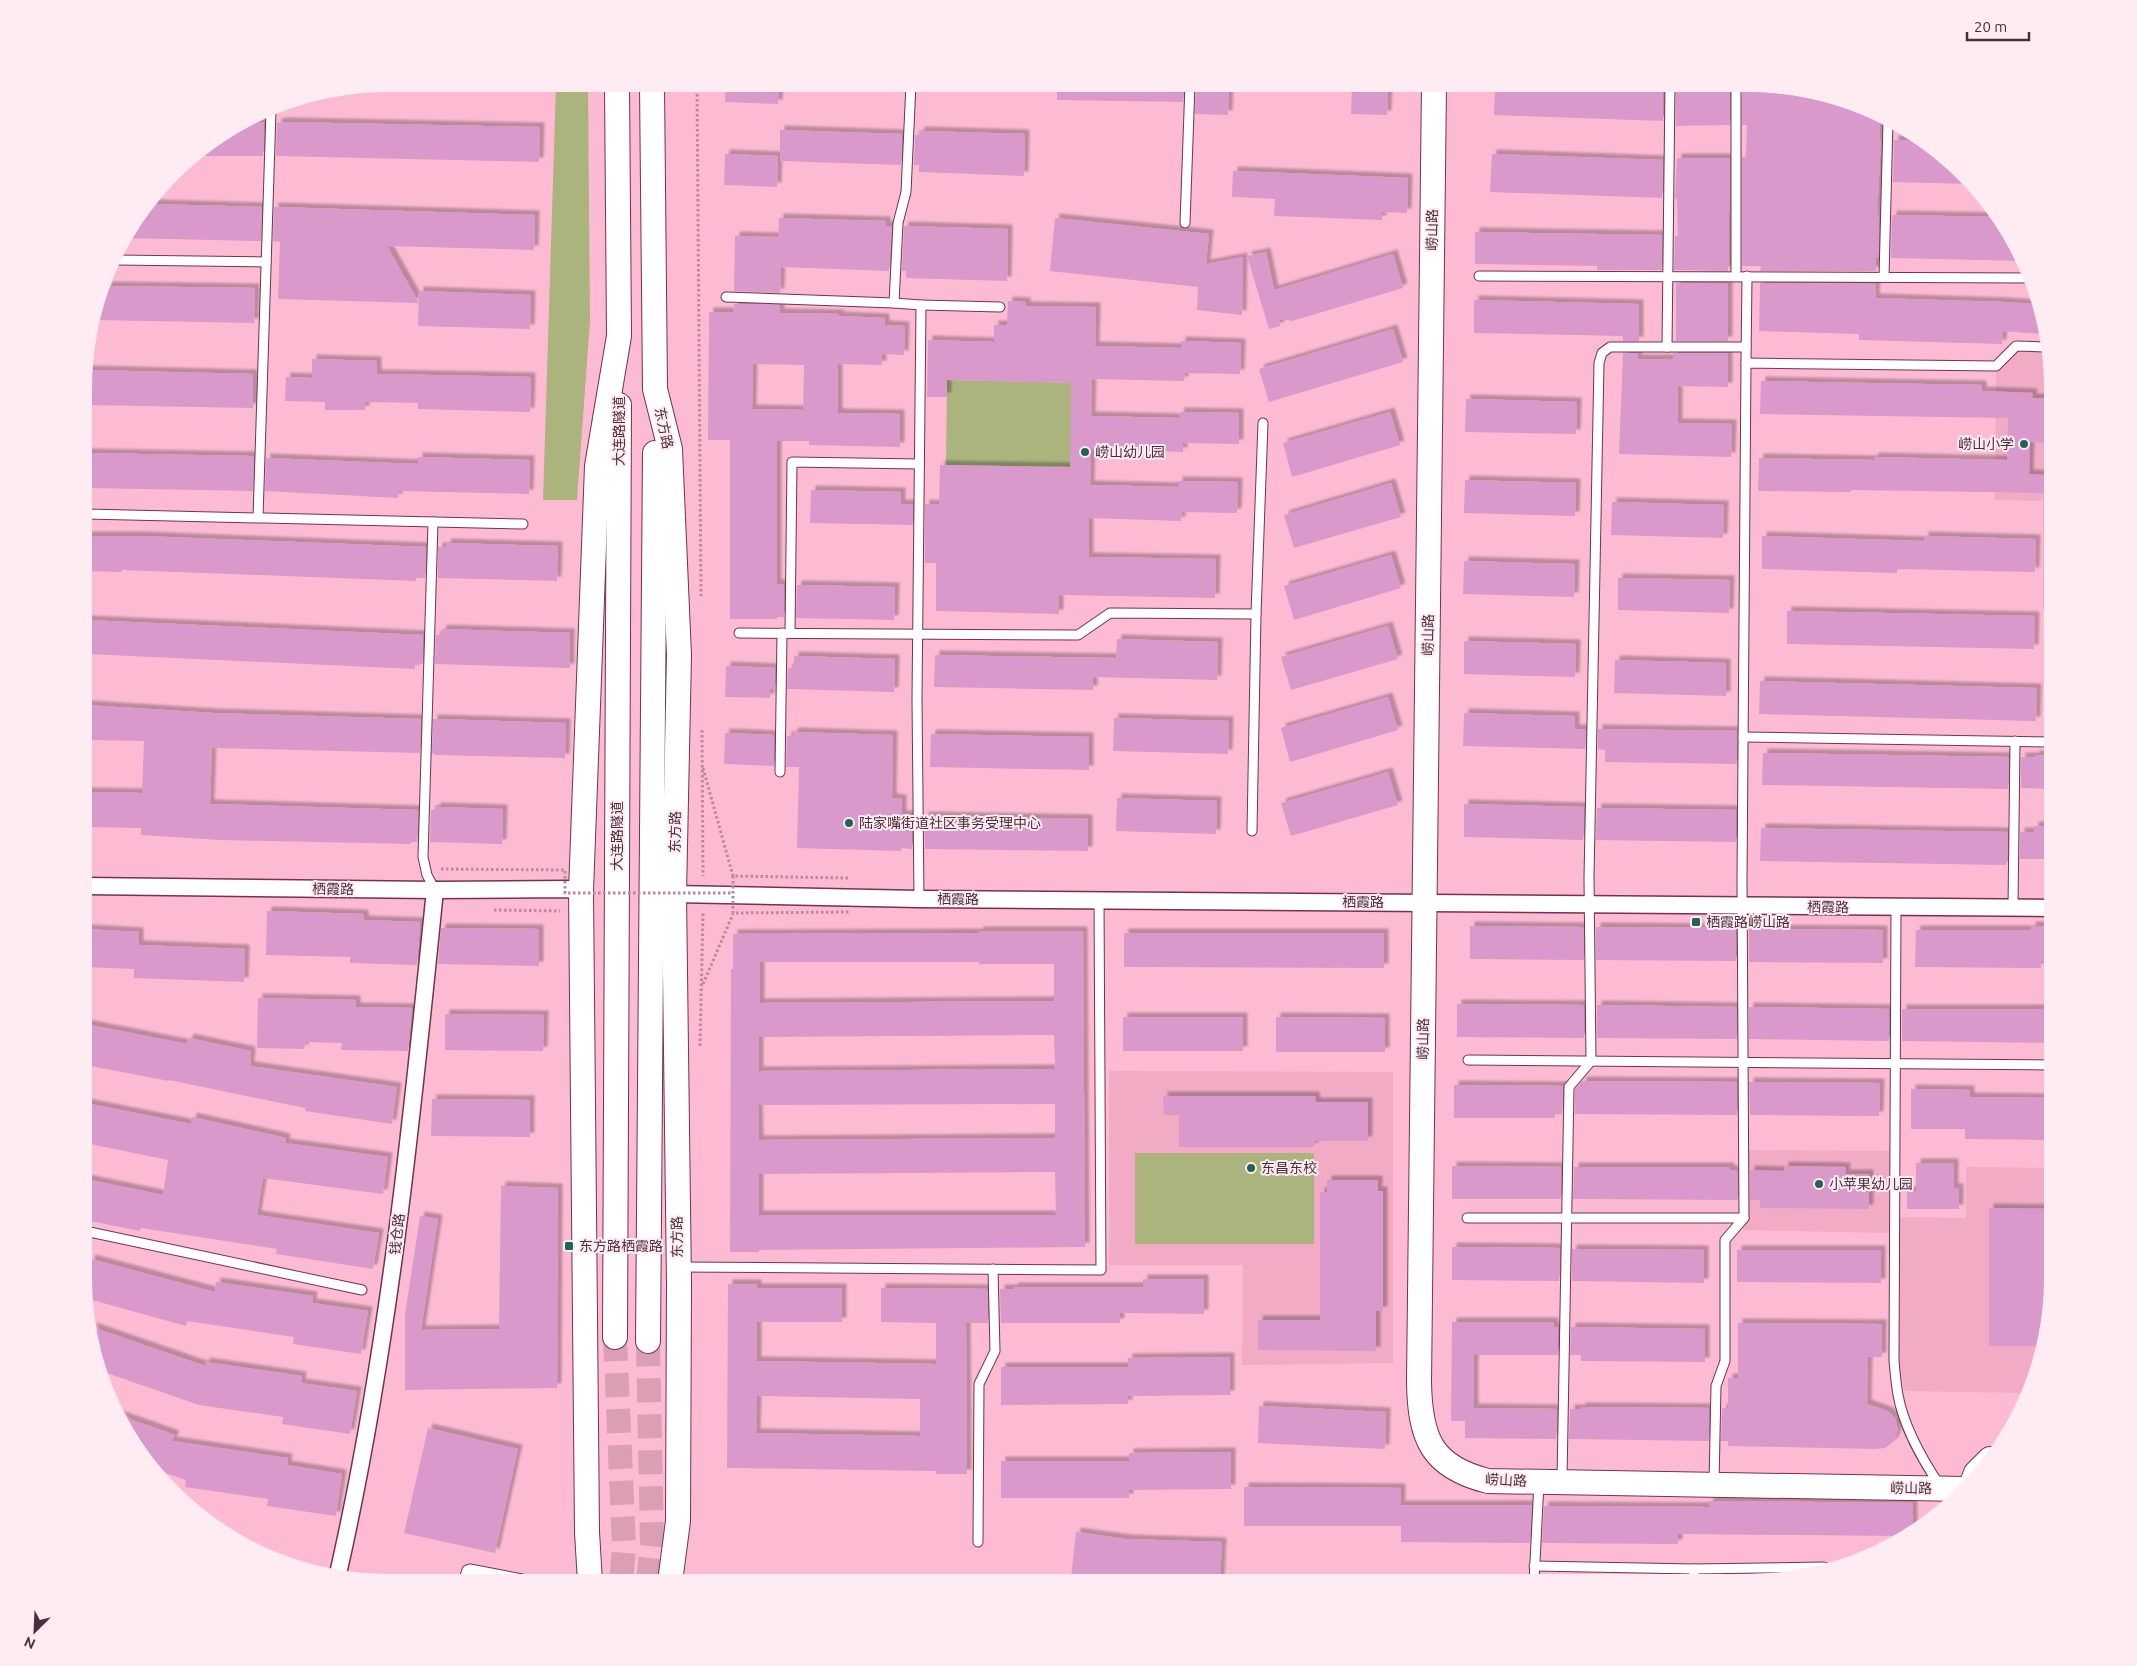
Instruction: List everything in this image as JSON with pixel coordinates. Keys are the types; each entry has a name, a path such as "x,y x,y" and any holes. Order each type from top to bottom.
{"main road":[{"path":"590,1574 587,1532 581,892 597,466 619,336 617,93"},
{"name":"东方路","path":"652,93 655,389 670,449 679,655 674,894 678,1267 678,1521 671,1574"},
{"name":"崂山路","path":"1434,93 1419,1382 1423,1428 1440,1457 1452,1468 1469,1476 1488,1481 1956,1489"},
{"name":"大连路隧道","path":"614,1337 619,336"},
{"path":"648,1341 655,389"}],"street":[{"name":"栖霞路","path":"92,886 436,890 567,889 581,892"},
{"name":"钱仓路","path":"339,1569 350,1522 387,1311 412,1122 436,890"},
{"name":"栖霞路","path":"674,894 919,899 2044,908"}],"lane":[{"path":"894,303 898,223 906,192 911,93"},
{"path":"1185,223 1190,93"},
{"path":"1667,347 1670,93"},
{"path":"1736,93 1736,276"},
{"path":"258,518 271,117"},
{"path":"1884,277 1888,128"},
{"path":"122,260 266,262"},
{"path":"1479,276 2023,278"},
{"path":"1714,1484 1716,1386 1725,1361 1724,1240 1744,1218 1742,905 1747,276"},
{"path":"726,297 1000,307"},
{"path":"919,899 918,633 921,305"},
{"path":"1746,363 1996,366 2016,346 2042,347"},
{"path":"1534,1574 1550,1482 1567,1217 1569,1087 1591,1061 1590,903 1599,363 1602,353 1610,347 1746,347"},
{"path":"1252,831 1256,614 1263,423"},
{"path":"780,772 792,462 920,464"},
{"path":"92,514 523,524"},
{"path":"433,522 423,857 427,875 436,890"},
{"path":"740,633 1078,635 1110,613 1256,614"},
{"path":"1743,737 2044,742"},
{"path":"2013,908 2015,741"},
{"path":"678,1267 1101,1270 1099,900"},
{"path":"1896,908 1894,1360 1898,1396 1910,1432 1924,1461 1941,1489"},
{"path":"1468,1060 2044,1065"},
{"path":"1467,1218 1744,1218"},
{"path":"92,1232 362,1290"},
{"path":"978,1542 979,1384 995,1351 993,1269"},
{"path":"1534,1566 1694,1569 1809,1567"},
{"path":"465,1574 466,1570 470,1569 496,1574"},
{"path":"1694,1569 1694,1574"}],"path":[{"path":"701,988 733,913 733,876 702,763"},
{"path":"441,869 565,870 564,893 733,893"},
{"path":"733,876 848,878"},
{"path":"733,913 849,912"}],"shaded area":[{"name":"崂山小学","path":"2016,346 2042,347 2044,369 2044,609 2043,501 1995,500 1996,366"},
{"name":"东昌东校","path":"1109,1071 1393,1072 1393,1363 1242,1365 1243,1265 1109,1265"},
{"path":"1744,1150 1895,1151 1895,1217 1966,1218 1966,1167 2044,1168 2044,1297 2039,1335 2029,1373 2021,1393 1904,1391 1898,1356 1894,1233 1743,1230"}],"green space":[{"path":"556,93 588,93 590,321 577,500 543,500"},
{"path":"947,380 1080,383 1079,468 946,465"},
{"path":"1135,1153 1314,1153 1314,1244 1135,1244"}],"building":[{"path":"726,93 779,93 778,104 725,102"},
{"path":"1057,93 1184,93 1183,102 1057,100"},
{"path":"1196,93 1229,93 1228,115 1195,114"},
{"path":"1352,93 1388,93 1387,115 1351,114"},
{"path":"1495,93 1663,93 1663,121 1494,115"},
{"path":"1676,93 1730,93 1730,125 1676,126"},
{"path":"1742,93 1768,93 1806,98 1844,108 1880,123 1879,139 1881,139 1877,215 1879,215 1878,258 1876,258 1876,271 1760,271 1761,266 1742,266 1742,157 1746,157 1747,125 1742,125"},
{"path":"260,122 264,122 263,156 206,156 241,132"},
{"path":"277,123 540,127 539,162 276,156"},
{"path":"780,130 902,134 901,165 780,161"},
{"path":"920,131 1025,134 1024,176 919,172 919,165 914,165 915,135 920,135"},
{"path":"1894,140 1910,140 1944,166 1962,184 1893,182"},
{"path":"725,154 778,156 777,187 724,185"},
{"path":"1492,154 1663,160 1662,198 1490,192"},
{"path":"1677,158 1730,158 1728,271 1674,270 1675,236 1678,236 1677,199 1675,199"},
{"path":"1233,171 1408,178 1407,213 1382,212 1382,220 1274,216 1275,199 1232,197"},
{"path":"157,204 262,207 261,241 134,238"},
{"path":"274,207 535,215 534,250 387,246 419,303 278,299 280,242 273,241"},
{"path":"1892,215 1990,217 2015,261 1891,258"},
{"path":"779,218 886,221 886,226 892,226 889,271 781,267 780,293 734,291 735,236 778,237"},
{"path":"1055,218 1209,234 1206,264 1243,257 1242,315 1197,310 1198,287 1050,271"},
{"path":"904,226 1008,229 1007,281 906,278 906,271 902,271"},
{"path":"1475,232 1662,235 1662,270 1597,270 1597,266 1475,264"},
{"path":"1266,252 1274,290 1393,254 1403,288 1292,321 1279,319 1280,326 1269,329 1247,256"},
{"path":"1676,283 1728,283 1728,341 1676,341"},
{"path":"1760,283 1876,284 1875,298 2032,304 2039,334 2003,331 2002,344 1859,340 1859,334 1759,331"},
{"path":"111,286 255,288 254,323 101,320"},
{"path":"419,291 531,295 530,329 418,326"},
{"path":"1474,300 1639,304 1639,341 1623,341 1623,336 1474,333"},
{"path":"1008,301 1026,302 1026,306 1096,307 1095,346 1181,348 1181,341 1241,343 1240,374 1185,373 1184,381 1092,379 1091,416 1179,418 1180,412 1239,413 1239,444 1183,443 1183,452 1091,449 1090,485 1178,487 1178,481 1238,482 1237,513 1182,512 1181,521 1089,518 1089,557 1216,559 1215,598 1059,595 1059,614 936,611 936,563 925,563 925,504 939,505 940,465 1070,467 1071,383 947,380 947,397 927,397 928,340 994,342 994,325 1007,325"},
{"path":"734,304 780,305 780,313 839,314 839,316 885,318 885,325 905,326 904,355 882,354 882,365 838,364 838,413 900,414 900,447 809,445 809,441 777,441 777,584 784,584 784,617 777,617 777,619 730,619 730,440 708,440 709,312 733,312","holes":["753,364 804,365 803,410 752,409"]},
{"path":"1393,329 1403,362 1269,402 1259,369"},
{"path":"1623,353 1638,353 1638,359 1673,359 1673,353 1728,353 1728,387 1678,386 1678,423 1732,424 1731,457 1619,454"},
{"path":"312,359 377,361 377,374 531,377 530,412 418,409 418,403 365,402 365,410 325,410 325,402 285,401 286,377 312,378"},
{"path":"93,370 253,374 253,408 92,405"},
{"path":"1761,381 1982,385 1982,391 2033,393 2032,398 2044,398 2044,443 2030,442 2029,474 2044,475 2044,493 1851,490 1851,492 1758,491 1759,458 1874,460 1874,457 2007,460 2008,418 1760,414"},
{"path":"1466,399 1577,402 1576,434 1465,432"},
{"path":"1390,412 1400,445 1292,477 1283,443"},
{"path":"92,453 250,456 254,457 253,491 92,488"},
{"path":"418,457 530,460 529,494 399,491 398,498 265,491 266,458 418,464"},
{"path":"1465,480 1576,483 1575,516 1464,513"},
{"path":"1391,483 1401,517 1294,548 1284,515"},
{"path":"811,490 901,492 901,504 913,504 913,525 810,523"},
{"path":"1612,502 1724,505 1723,538 1611,535"},
{"path":"92,536 142,536 426,547 425,578 416,578 416,581 122,570 122,572 92,571"},
{"path":"1762,536 1924,541 1924,536 2036,539 2035,572 1897,569 1897,573 1762,569"},
{"path":"447,543 558,546 557,581 438,578 438,547 446,547"},
{"path":"1391,555 1401,588 1294,620 1284,586"},
{"path":"1464,561 1575,564 1574,597 1463,594"},
{"path":"1618,578 1730,580 1729,613 1618,610"},
{"path":"797,585 895,587 894,620 796,618"},
{"path":"1787,611 2035,616 2034,649 1787,644"},
{"path":"92,620 423,635 423,664 415,663 415,669 92,654"},
{"path":"1388,626 1398,659 1291,690 1281,657"},
{"path":"442,629 570,633 570,668 435,664 436,635 441,635"},
{"path":"1117,639 1218,642 1217,680 1093,677 1093,690 934,687 935,655 1116,658"},
{"path":"1464,641 1576,644 1575,677 1464,674"},
{"path":"794,656 895,659 894,692 787,689 788,668 794,668"},
{"path":"1615,660 1726,663 1726,696 1614,693"},
{"path":"726,666 775,668 775,689 770,689 770,698 725,697"},
{"path":"1760,681 2037,688 2036,721 1759,714"},
{"path":"1388,697 1398,730 1290,762 1281,728"},
{"path":"92,705 213,713 421,719 420,753 212,748 210,804 418,810 417,842 411,842 411,844 220,840 141,835 141,828 92,827 92,792 142,793 144,741 92,740"},
{"path":"1464,713 1575,716 1575,729 1586,729 1585,749 1463,746"},
{"path":"1114,718 1229,721 1228,754 1113,751"},
{"path":"433,719 566,723 565,758 436,755 432,753"},
{"path":"1598,729 1737,731 1737,764 1605,762 1605,750 1598,749"},
{"path":"793,732 893,735 892,798 902,799 902,815 912,815 912,849 901,848 901,851 797,848 799,767 786,767 787,736 793,736"},
{"path":"725,733 774,735 774,766 724,764"},
{"path":"931,734 1089,737 1089,770 930,767"},
{"path":"1763,753 2009,757 2008,789 1762,785"},
{"path":"2035,755 2044,756 2044,789 2021,788 2021,757 2035,757"},
{"path":"1388,772 1398,805 1291,836 1281,803"},
{"path":"1117,798 1217,801 1216,834 1116,831"},
{"path":"1464,804 1584,807 1583,840 1464,837"},
{"path":"436,807 503,809 502,844 430,842 431,810 436,810"},
{"path":"1597,808 1736,810 1736,842 1596,840"},
{"path":"924,816 1088,819 1088,851 925,849"},
{"path":"2034,826 2044,826 2044,859 2020,859 2020,832 2034,832"},
{"path":"1761,828 2008,832 2007,859 2006,865 1760,861"},
{"path":"267,911 364,914 364,920 420,922 417,965 350,963 350,957 266,955"},
{"path":"1470,926 1583,927 1584,960 1470,959"},
{"path":"2031,926 2044,926 2044,961 2041,961 2041,968 1915,967 1916,930 2031,930"},
{"path":"1596,927 1732,928 1736,929 1736,961 1596,960"},
{"path":"441,928 539,929 539,966 438,964"},
{"path":"92,929 139,932 139,945 245,949 244,982 134,978 134,969 92,967"},
{"path":"1749,929 1883,930 1883,963 1749,962"},
{"path":"979,931 1083,931 1085,1247 759,1250 759,1252 730,1252 731,969 733,969 733,934 979,933","holes":["760,962 1054,964 1054,1001 760,1003","1054,1035 1055,1069 759,1071 759,1037","1055,1104 1055,1138 759,1140 758,1105","1055,1172 1056,1215 759,1215 759,1174"]},
{"path":"1124,933 1384,933 1384,968 1124,967"},
{"path":"258,998 356,1000 356,1007 412,1008 408,1051 341,1050 342,1043 306,1042 304,1049 257,1048"},
{"path":"1457,1004 1584,1005 1584,1038 1457,1037"},
{"path":"1597,1005 1736,1007 1737,1039 1597,1038"},
{"path":"1749,1007 1889,1009 1889,1041 1749,1039"},
{"path":"1902,1009 2044,1009 2044,1043 1902,1041"},
{"path":"445,1014 544,1015 543,1051 445,1050"},
{"path":"1123,1017 1243,1017 1243,1051 1123,1051"},
{"path":"1276,1017 1385,1018 1385,1052 1276,1052"},
{"path":"92,1025 187,1044 189,1038 251,1051 250,1066 397,1087 392,1124 305,1111 305,1108 92,1066"},
{"path":"1582,1081 1737,1082 1737,1115 1575,1114 1575,1089 1578,1086 1582,1086"},
{"path":"1749,1082 1880,1083 1879,1116 1750,1115"},
{"path":"1454,1085 1563,1086 1562,1114 1555,1114 1555,1118 1454,1118"},
{"path":"1911,1089 1970,1090 1970,1097 2044,1098 2044,1140 1965,1139 1965,1129 1911,1129"},
{"path":"1163,1096 1315,1096 1316,1102 1368,1102 1368,1141 1315,1141 1314,1147 1179,1147 1179,1115 1164,1115"},
{"path":"432,1099 530,1100 530,1137 431,1136"},
{"path":"92,1104 191,1124 192,1117 286,1138 285,1143 388,1157 383,1194 263,1178 257,1215 379,1233 373,1269 276,1254 277,1249 141,1228 140,1231 92,1221 92,1180 163,1195 168,1160 92,1144"},
{"path":"1916,1163 1954,1163 1954,1188 1959,1188 1959,1209 1907,1209 1907,1191 1916,1191"},
{"path":"1452,1166 1561,1167 1561,1199 1452,1199"},
{"path":"1784,1166 1846,1167 1845,1174 1869,1174 1869,1209 1760,1208 1760,1200 1750,1200 1750,1170 1784,1171"},
{"path":"1574,1167 1730,1167 1730,1170 1737,1170 1738,1200 1573,1199"},
{"path":"1327,1180 1378,1180 1378,1191 1383,1191 1383,1311 1376,1311 1376,1351 1258,1350 1258,1320 1320,1320 1320,1192 1327,1192"},
{"path":"501,1186 558,1188 557,1388 405,1390 405,1315 420,1216 438,1219 421,1330 499,1329"},
{"path":"1989,1208 2044,1209 2044,1297 2036,1346 1989,1346"},
{"path":"1452,1247 1560,1248 1559,1281 1452,1280"},
{"path":"1572,1249 1704,1250 1704,1283 1572,1281"},
{"path":"1737,1250 1881,1250 1881,1283 1737,1282"},
{"path":"92,1259 215,1292 216,1282 313,1296 312,1303 368,1311 361,1354 293,1344 294,1337 187,1321 186,1326 93,1300"},
{"path":"1143,1279 1204,1279 1204,1314 1120,1313 1120,1323 1001,1323 1000,1289 1014,1289 1014,1287 1143,1287"},
{"path":"728,1284 757,1284 757,1288 842,1288 842,1322 757,1322 757,1361 936,1364 936,1323 881,1322 881,1288 987,1289 988,1323 966,1323 967,1474 936,1474 936,1471 727,1468","holes":["757,1396 920,1399 920,1436 756,1433"]},
{"path":"1452,1322 1554,1322 1554,1327 1558,1327 1558,1355 1474,1355 1474,1408 1557,1409 1556,1439 1465,1438 1465,1421 1451,1421"},
{"path":"1738,1323 1882,1324 1882,1357 1868,1357 1867,1404 1887,1411 1895,1418 1898,1430 1894,1441 1885,1448 1875,1449 1728,1446 1728,1441 1721,1441 1722,1408 1728,1408 1728,1378 1738,1378"},
{"path":"1571,1327 1705,1329 1705,1362 1581,1361 1581,1355 1570,1355"},
{"path":"97,1329 205,1366 205,1362 302,1376 301,1383 357,1391 350,1434 282,1424 283,1417 199,1405 108,1373"},
{"path":"1230,1357 1230,1395 1128,1396 1128,1404 1001,1405 1001,1367 1128,1367 1128,1358"},
{"path":"1259,1406 1386,1412 1385,1449 1258,1443"},
{"path":"1581,1407 1709,1408 1709,1441 1569,1439 1570,1409 1581,1409"},
{"path":"129,1419 175,1435 172,1441 288,1458 287,1465 342,1474 336,1516 267,1506 268,1499 185,1487 186,1480 166,1473 142,1442"},
{"path":"428,1428 518,1449 495,1553 404,1533"},
{"path":"1231,1452 1231,1489 1129,1490 1129,1498 1001,1498 1001,1461 1129,1461 1129,1453"},
{"path":"1244,1487 1401,1488 1401,1505 1528,1505 1532,1506 1530,1543 1401,1542 1401,1526 1244,1526"},
{"path":"1709,1501 1913,1503 1913,1524 1892,1536 1678,1534 1678,1544 1542,1543 1544,1506 1709,1507"},
{"path":"1076,1532 1126,1539 1222,1542 1220,1574 1071,1574"}],"tunnel":[{"path":"615,1337 624,1547 622,1574"},
{"path":"648,1341 652,1545 649,1574"}],"place":[{"name":"崂山小学","path":"2024,444"},
{"name":"崂山幼儿园","path":"1085,452"},
{"name":"陆家嘴街道社区事务受理中心","path":"849,823"},
{"name":"栖霞路崂山路","path":"1696,922"},
{"name":"东昌东校","path":"1251,1168"},
{"name":"小苹果幼儿园","path":"1819,1184"},
{"name":"东方路栖霞路","path":"569,1246"}]}
